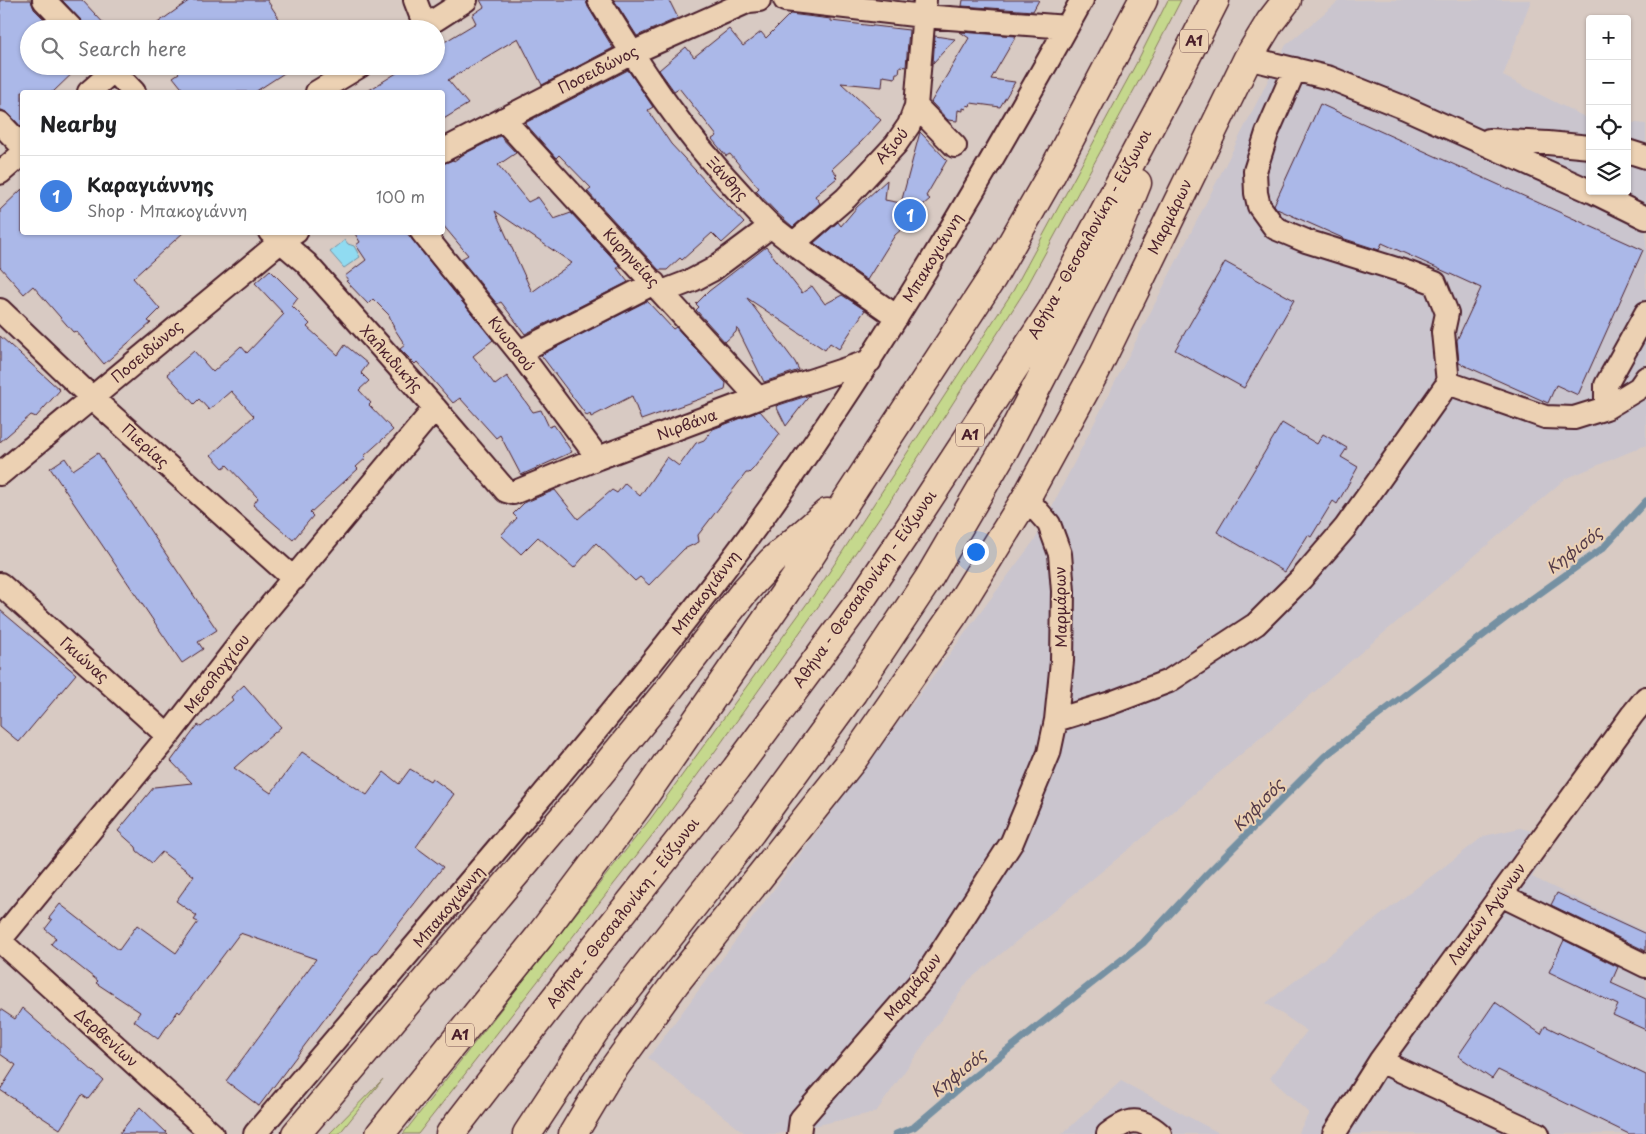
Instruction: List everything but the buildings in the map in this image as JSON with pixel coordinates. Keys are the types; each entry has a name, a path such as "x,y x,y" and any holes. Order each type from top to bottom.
{"main road":[{"name":"Α1","path":"380,1134 539,937 638,805 856,487 992,278 1052,173 1143,0"},
{"name":"Αθήνα - Θεσσαλονίκη - Εύζωνοι","path":"450,1134 791,696 860,601 912,524 1052,310 1215,0"},
{"name":"Μαρμάρων","path":"1026,498 1096,370 1248,58 1270,22 1287,0"},
{"path":"527,1134 594,1032 751,832 853,692 929,578 1004,450 1118,230 1173,83"},
{"path":"296,1134 619,750 744,592 772,562 856,487"},
{"path":"573,1134 606,1079 676,982 854,758 954,614 1026,498"}],"street":[{"path":"44,0 63,20"},
{"path":"415,0 421,20"},
{"path":"434,20 466,0"},
{"name":"Ξάνθης","path":"599,0 667,105 714,166 771,226 897,317"},
{"name":"Ποσειδώνος","path":"445,149 632,53 749,2 759,0"},
{"path":"785,0 924,8 1067,27"},
{"name":"Μπακογιάννη","path":"255,1134 576,755 672,638 771,506 870,361 983,174 1082,0"},
{"name":"Αξιού","path":"794,243 846,198 896,144 909,125 916,106 924,8"},
{"path":"1248,58 1330,78 1405,108 1586,189"},
{"path":"1056,720 1111,703 1168,681 1256,624 1301,579 1345,528 1448,383 1444,332 1446,313 1435,283 1409,272 1306,240 1275,228 1259,206 1256,193 1255,171 1267,133 1295,69"},
{"path":"91,90 105,75"},
{"path":"118,75 132,90"},
{"path":"319,90 345,75"},
{"path":"916,106 955,146"},
{"name":"Κυρηνείας","path":"503,119 758,398"},
{"path":"0,124 20,144"},
{"path":"1476,140 1586,147"},
{"path":"1631,152 1646,157"},
{"path":"0,173 20,156"},
{"path":"1598,195 1646,218"},
{"path":"519,352 658,288 694,280 712,270 771,226"},
{"name":"Κνωσσού","path":"424,235 519,352 598,458"},
{"name":"Ποσειδώνος","path":"0,474 282,236"},
{"name":"Χαλκιδικής","path":"282,236 506,491"},
{"name":"Πιερίας","path":"0,310 92,398 294,579"},
{"path":"1606,408 1606,385 1646,313"},
{"name":"Νιρβάνα","path":"506,491 513,493 520,491 598,458 758,398 870,361"},
{"path":"1448,383 1545,417 1574,418 1606,408 1638,388 1646,378"},
{"name":"Μεσολογγίου","path":"0,941 168,736 247,634 435,408"},
{"name":"Μαρμάρων","path":"800,1126 927,974 1012,842 1049,753 1056,720 1062,651 1063,591 1060,554 1050,524 1026,498"},
{"name":"Γκιώνας","path":"0,584 168,736"},
{"name":"Λαικών Αγώνων","path":"1334,1134 1380,1062 1646,698"},
{"path":"1501,895 1646,966"},
{"name":"Δερβενίων","path":"0,941 212,1134"},
{"path":"1380,1062 1538,1134"},
{"path":"1108,1134 1120,1124 1134,1120 1149,1124 1160,1134"}],"shaded area":[{"path":"1340,0 1531,0 1503,76 1586,117 1586,195 1631,195 1631,122 1646,124 1646,445 1565,479 1140,840 969,980 876,1112 778,1134 746,1134 648,1058 1036,538 1286,45"},
{"path":"1520,828 1557,837 1532,877 1646,932 1646,1134 1298,1134 1309,1113 1270,1078 1307,1031 1266,1003 1484,836"},
{"path":"1121,1081 1221,1134 1062,1134"}],"green space":[{"path":"1168,0 1181,0 1024,292 887,506 835,583 661,824 418,1134 403,1134 651,818 824,580 1013,291 1137,62"},
{"path":"383,1079 339,1134 329,1134"}],"water":[{"path":"345,240 348,244 354,246 360,257 344,268 330,252"}],"waterway":[{"name":"Κηφισός","path":"896,1134 914,1127 962,1086 1143,943 1207,874 1325,756 1515,611 1603,548 1646,501"}],"place":[{"name":"Καραγιάννης","path":"910,215"}]}
